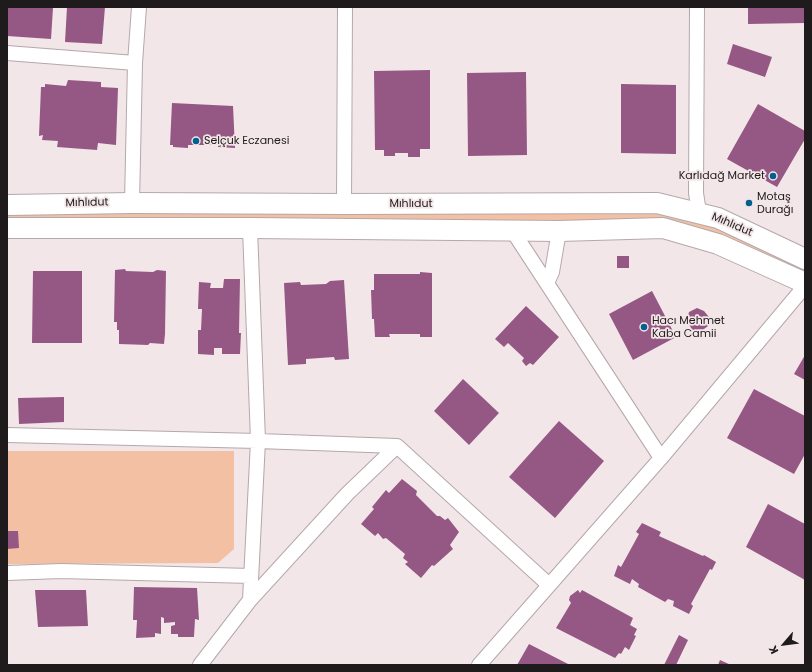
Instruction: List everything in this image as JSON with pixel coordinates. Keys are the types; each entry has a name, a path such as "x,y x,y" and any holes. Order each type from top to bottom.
{"main road":[{"name":"Mıhlıdut","path":"7,205 132,203 657,203 699,212 718,218 805,258"},
{"name":"Mıhlıdut","path":"7,228 250,228 559,231 663,228 718,244 805,285"}],"street":[{"path":"132,203 135,63 139,7"},
{"path":"344,204 345,7"},
{"path":"697,7 696,193 699,212"},
{"path":"7,53 135,63"},
{"path":"250,228 258,441 250,600"},
{"path":"512,230 662,458"},
{"path":"547,283 552,272 559,231"},
{"path":"479,665 662,458 805,285"},
{"path":"7,435 397,446 549,585"},
{"path":"200,665 250,600 347,494 397,446"},
{"path":"7,573 61,571 251,576"}],"shaded area":[{"path":"7,210 647,212 714,225 805,268 805,277 732,240 707,230 676,223 636,221 7,219"},
{"path":"7,451 234,451 234,549 218,563 7,564"}],"building":[{"path":"7,7 53,8 51,39 7,36"},
{"path":"67,7 105,7 102,44 65,42"},
{"path":"748,7 805,7 805,23 748,24"},
{"path":"733,44 772,57 765,77 727,64"},
{"path":"430,70 430,149 420,149 420,157 408,157 408,153 395,153 395,156 384,156 384,150 375,150 374,71"},
{"path":"526,72 527,155 468,156 467,73"},
{"path":"68,80 101,82 101,87 118,88 116,145 98,143 97,150 57,147 58,141 42,140 43,135 39,136 41,87 45,87 45,84 66,86"},
{"path":"621,84 676,85 676,154 621,153"},
{"path":"172,103 233,106 235,148 218,147 218,145 188,145 188,148 173,147 173,145 170,145"},
{"path":"758,104 805,131 805,139 777,187 727,159"},
{"path":"617,256 629,256 629,268 617,268"},
{"path":"125,269 126,271 166,271 164,344 119,344 119,330 117,330 117,322 114,322 115,270"},
{"path":"33,271 82,271 82,343 32,343"},
{"path":"420,272 432,273 432,337 420,337 420,334 389,334 390,337 375,337 374,319 372,319 371,290 374,290 374,274 420,274"},
{"path":"224,279 240,279 240,354 222,354 222,348 214,348 214,355 198,354 198,330 201,330 202,309 198,309 199,282 211,283 210,288 223,288"},
{"path":"344,280 349,359 335,360 334,357 306,359 306,364 288,365 284,283 300,282 301,285 326,284 330,281"},
{"path":"652,291 676,337 633,360 609,314"},
{"path":"526,306 559,337 533,365 530,363 526,366 522,361 524,358 508,343 504,347 495,339"},
{"path":"697,308 704,311 709,317 708,326 700,332 692,330 687,320 689,312"},
{"path":"805,355 805,380 794,374"},
{"path":"463,379 499,413 469,445 434,411"},
{"path":"754,389 805,416 805,454 794,474 727,438"},
{"path":"64,397 64,422 19,424 18,398"},
{"path":"559,421 604,461 555,518 509,477"},
{"path":"402,479 417,491 416,495 437,516 440,516 445,520 448,518 459,532 450,545 453,549 434,566 432,565 421,578 405,564 408,562 403,558 405,554 386,538 383,539 378,533 375,536 361,524 374,509 372,507 386,490 389,493"},
{"path":"768,504 805,524 805,580 746,547"},
{"path":"642,523 661,532 659,536 703,556 704,555 716,562 712,570 710,569 691,604 693,606 689,614 673,606 674,601 668,599 665,602 638,587 639,584 632,579 630,584 614,576 618,565 621,567 639,534 636,532"},
{"path":"7,531 18,531 19,548 7,549"},
{"path":"134,587 197,588 199,620 195,619 194,637 178,637 178,634 171,634 171,626 175,625 175,622 164,623 164,618 161,617 161,634 155,633 155,637 136,638 137,620 133,620"},
{"path":"35,590 86,590 88,626 38,627"},
{"path":"578,590 580,593 582,590 633,618 630,625 637,629 634,635 636,636 629,650 625,647 621,654 619,653 615,658 556,628 571,603 569,600 570,596"},
{"path":"679,635 688,640 676,665 664,665"},
{"path":"529,644 570,665 517,665"},
{"path":"720,660 731,665 718,665"}],"place":[{"name":"Selçuk Eczanesi","path":"196,141"},
{"name":"Karlıdağ Market","path":"773,176"},
{"name":"Motaş Durağı","path":"749,203"},
{"name":"Hacı Mehmet Kaba Camii","path":"644,327"}]}
